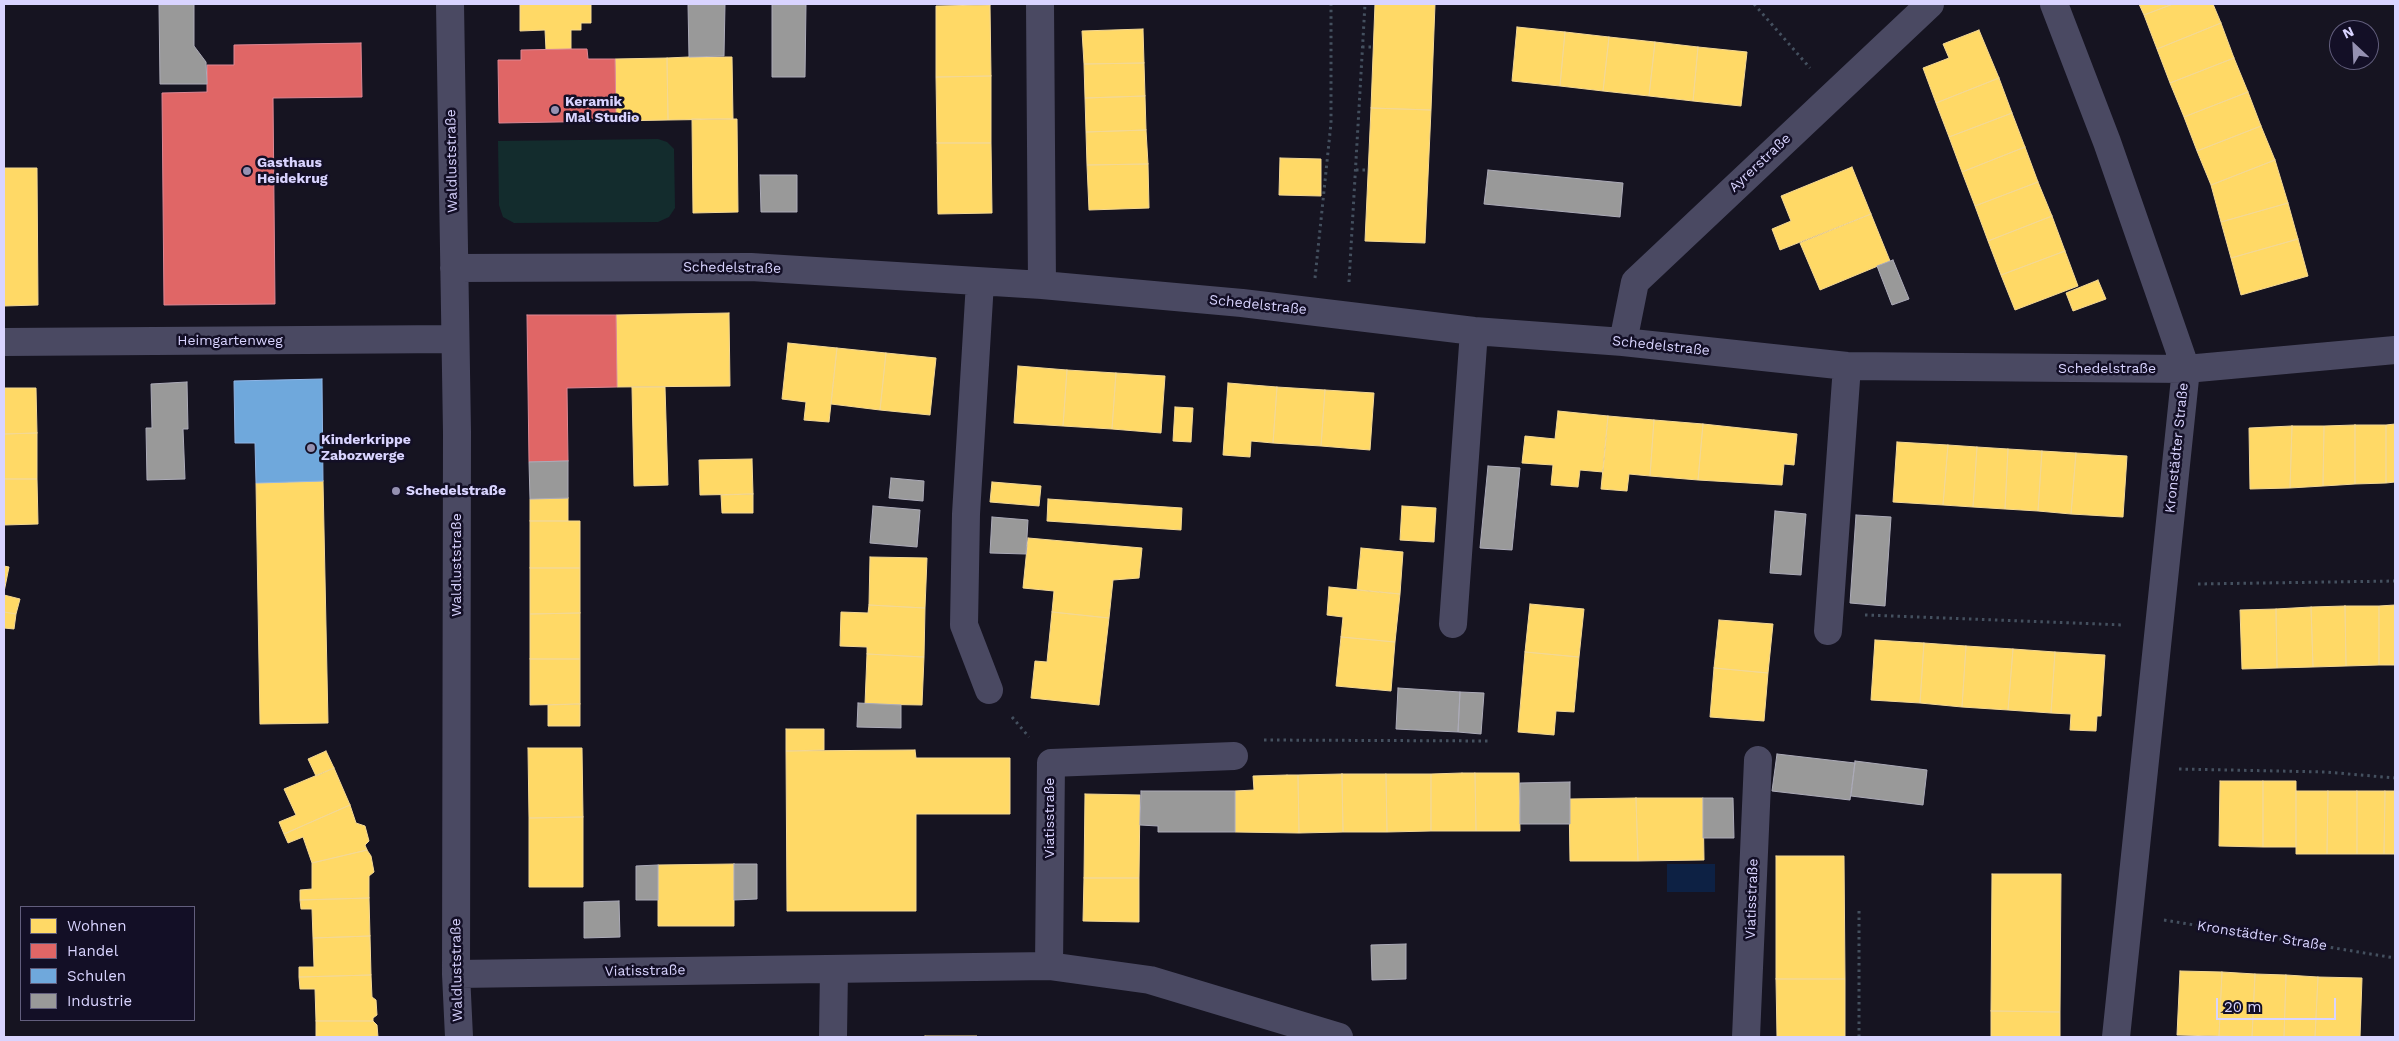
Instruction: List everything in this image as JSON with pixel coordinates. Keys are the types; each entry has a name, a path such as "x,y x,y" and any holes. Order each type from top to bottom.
{"street":[{"name":"Waldluststraße","path":"450,4 455,339 456,974 459,1037"},
{"path":"1040,4 1042,286"},
{"name":"Ayrerstraße","path":"1623,342 1635,282 1930,4"},
{"name":"Kronstädter Straße","path":"2054,4 2107,142 2186,369 2157,627 2145,769 2116,1037"},
{"name":"Schedelstraße","path":"454,268 751,267 1042,286 1242,303 1474,330 1623,342 1848,366 2186,369 2395,350"},
{"path":"980,282 966,514 964,625 988,690"},
{"path":"1453,624 1474,330"},
{"name":"Heimgartenweg","path":"4,342 455,339"},
{"path":"1829,623 1848,366"},
{"name":"Viatisstraße","path":"1049,966 1051,763 1234,756"},
{"name":"Viatisstraße","path":"1746,1037 1758,760"},
{"name":"Viatisstraße","path":"456,974 1049,966 1150,980 1336,1037"},
{"path":"833,1037 834,968"}],"path":[{"path":"1311,311 1331,123 1331,4"},
{"path":"1347,315 1365,4"},
{"path":"1754,4 1833,95"},
{"path":"1362,46 1374,47"},
{"path":"1356,170 1368,170"},
{"path":"2162,584 2395,580"},
{"path":"1829,623 2157,627"},
{"path":"988,690 1051,763"},
{"path":"1234,756 1254,740 1490,741"},
{"path":"2145,769 2326,772 2395,778"},
{"path":"1859,908 1859,1037"},
{"name":"Kronstädter Straße","path":"2128,914 2395,958"}],"green space":[{"path":"658,139 667,142 674,149 675,208 669,217 658,222 514,223 503,217 499,205 498,141"}],"water":[{"path":"1667,864 1715,864 1715,892 1667,892"}],"building: Wohnen":[{"path":"520,4 591,4 591,23 581,23 581,30 571,30 571,49 546,50 545,30 520,31"},
{"path":"1375,4 1435,4 1431,110 1371,108"},
{"path":"2139,4 2173,4 2144,15"},
{"path":"2173,4 2213,4 2221,23 2157,49 2144,15"},
{"path":"990,5 991,76 936,77 936,6"},
{"path":"2221,23 2234,58 2170,83 2157,49"},
{"path":"1517,27 1565,32 1560,86 1512,81"},
{"path":"1143,29 1144,63 1084,64 1082,31"},
{"path":"1979,30 1999,78 1936,103 1923,68 1949,58 1943,44"},
{"path":"1565,32 1609,37 1603,91 1560,86"},
{"path":"1609,37 1655,42 1649,96 1603,91"},
{"path":"1655,42 1698,47 1693,101 1649,96"},
{"path":"1698,47 1747,52 1741,106 1693,101"},
{"path":"732,57 733,119 668,120 667,58"},
{"path":"667,58 668,120 616,121 615,59"},
{"path":"2234,58 2248,92 2184,117 2170,83"},
{"path":"1144,63 1145,96 1085,98 1084,64"},
{"path":"991,76 991,143 937,143 936,77"},
{"path":"1999,78 2012,113 1949,137 1936,103"},
{"path":"2248,92 2261,126 2197,151 2184,117"},
{"path":"1145,96 1146,130 1086,132 1085,98"},
{"path":"1371,108 1431,110 1425,243 1365,241"},
{"path":"2012,113 2025,147 1962,172 1949,137"},
{"path":"692,119 737,119 738,212 693,213"},
{"path":"2261,126 2275,160 2211,185 2197,151"},
{"path":"1146,130 1148,164 1087,165 1086,132"},
{"path":"937,143 991,143 992,213 938,214"},
{"path":"2025,147 2038,182 1975,206 1962,172"},
{"path":"1280,158 1321,159 1321,196 1279,195"},
{"path":"2275,160 2288,203 2221,222 2211,185"},
{"path":"1148,164 1149,208 1089,210 1087,165"},
{"path":"1852,167 1871,214 1780,250 1772,229 1791,221 1781,196"},
{"path":"4,168 37,168 38,305 4,306"},
{"path":"2038,182 2052,216 1988,241 1975,206"},
{"path":"2288,203 2298,239 2231,258 2221,222"},
{"path":"1871,214 1890,261 1820,290 1800,243"},
{"path":"2052,216 2065,251 2001,275 1988,241"},
{"path":"2298,239 2308,276 2241,295 2231,258"},
{"path":"2065,251 2078,286 2015,310 2001,275"},
{"path":"2098,280 2106,299 2073,311 2066,293"},
{"path":"729,313 730,386 617,387 616,315"},
{"path":"788,343 837,348 829,422 804,420 806,402 782,399"},
{"path":"837,348 886,353 880,410 831,404"},
{"path":"886,353 936,358 930,415 880,410"},
{"path":"1018,366 1067,370 1063,426 1014,423"},
{"path":"1067,370 1116,373 1112,429 1063,426"},
{"path":"1116,373 1165,376 1161,433 1112,429"},
{"path":"1228,383 1277,387 1273,443 1251,441 1250,457 1223,455"},
{"path":"632,387 665,387 668,485 634,486"},
{"path":"1277,387 1325,390 1321,446 1273,443"},
{"path":"4,388 36,388 37,433 4,434"},
{"path":"1325,390 1374,393 1370,450 1321,446"},
{"path":"1175,407 1193,408 1191,442 1173,441"},
{"path":"1558,411 1608,416 1603,472 1580,470 1578,487 1551,485 1553,465 1522,463 1525,436 1555,439"},
{"path":"1608,416 1654,420 1650,476 1629,474 1627,491 1601,489"},
{"path":"1654,420 1703,424 1698,480 1650,476"},
{"path":"1703,424 1797,434 1794,465 1784,464 1782,485 1698,480"},
{"path":"2395,424 2395,482 2386,483 2386,425"},
{"path":"2355,425 2355,484 2323,486 2324,426"},
{"path":"2355,425 2386,425 2386,483 2355,484"},
{"path":"2292,426 2290,488 2250,489 2249,428"},
{"path":"2292,426 2324,426 2323,486 2290,488"},
{"path":"37,433 37,479 4,479 4,434"},
{"path":"1897,442 1948,445 1943,505 1893,502"},
{"path":"1948,445 1977,447 1973,507 1943,505"},
{"path":"1977,447 2008,449 2005,509 1973,507"},
{"path":"2008,449 2042,451 2038,511 2005,509"},
{"path":"2042,451 2076,453 2071,514 2038,511"},
{"path":"2076,453 2127,456 2123,517 2071,514"},
{"path":"752,459 753,494 700,495 699,460"},
{"path":"4,479 37,479 38,524 4,525"},
{"path":"323,481 328,723 260,724 256,483"},
{"path":"992,482 1041,486 1039,506 990,502"},
{"path":"753,494 753,513 722,513 721,495"},
{"path":"568,498 568,521 530,521 530,499"},
{"path":"1048,499 1182,508 1181,530 1047,521"},
{"path":"1402,506 1436,508 1434,542 1400,540"},
{"path":"530,521 580,521 580,568 530,568"},
{"path":"1028,538 1142,548 1139,578 1113,580 1109,618 1052,612 1054,591 1023,588"},
{"path":"1361,548 1403,552 1400,594 1357,590"},
{"path":"870,557 927,558 925,608 869,605"},
{"path":"4,566 9,567 4,592"},
{"path":"530,568 580,568 580,613 530,614"},
{"path":"1329,587 1400,594 1395,642 1341,637 1343,617 1327,615"},
{"path":"4,595 20,599 16,614 4,612"},
{"path":"1530,604 1584,609 1579,657 1525,652"},
{"path":"869,605 925,608 924,657 867,654 867,647 840,646 841,612 868,613"},
{"path":"2395,605 2395,665 2379,665 2379,606"},
{"path":"2345,606 2346,666 2313,667 2311,607"},
{"path":"2345,606 2379,606 2379,665 2346,666"},
{"path":"2311,607 2313,667 2277,668 2276,609"},
{"path":"2276,609 2277,668 2242,669 2240,610"},
{"path":"4,612 16,614 14,629 4,628"},
{"path":"1052,612 1109,618 1099,705 1031,698 1035,661 1047,662"},
{"path":"580,613 580,659 530,659 530,614"},
{"path":"1719,620 1773,624 1768,673 1714,668"},
{"path":"1341,637 1395,642 1391,691 1336,686"},
{"path":"1875,640 1924,643 1920,703 1871,700"},
{"path":"1924,643 1966,646 1962,707 1920,703"},
{"path":"1966,646 2013,649 2008,710 1962,707"},
{"path":"2013,649 2055,652 2051,713 2008,710"},
{"path":"1525,652 1579,657 1574,712 1556,711 1554,735 1518,732"},
{"path":"2055,652 2105,655 2101,716 2097,716 2096,731 2070,730 2071,714 2051,713"},
{"path":"867,654 924,657 922,705 865,704"},
{"path":"530,659 580,659 580,704 530,705"},
{"path":"1714,668 1768,673 1764,721 1710,717"},
{"path":"580,704 580,726 548,726 548,705"},
{"path":"786,729 824,729 824,750 786,751"},
{"path":"528,748 582,748 583,817 529,818"},
{"path":"915,750 916,758 1010,758 1010,814 916,814 916,911 787,911 786,751"},
{"path":"326,751 334,768 316,776 308,759"},
{"path":"334,768 350,805 284,834 279,822 296,815 284,789"},
{"path":"1475,773 1476,831 1431,831 1431,774"},
{"path":"1475,773 1519,773 1520,831 1476,831"},
{"path":"1342,774 1343,832 1299,833 1298,775"},
{"path":"1342,774 1386,774 1387,832 1343,832"},
{"path":"1386,774 1431,774 1431,831 1387,832"},
{"path":"1298,775 1299,833 1235,832 1235,791 1254,790 1253,776"},
{"path":"2220,781 2263,781 2263,847 2219,846"},
{"path":"2263,781 2296,781 2296,847 2263,847"},
{"path":"2296,791 2328,791 2327,854 2296,854"},
{"path":"2328,791 2357,791 2357,854 2327,854"},
{"path":"2357,791 2385,791 2384,854 2357,854"},
{"path":"2385,791 2395,791 2395,854 2384,854"},
{"path":"1085,794 1140,795 1139,878 1084,878"},
{"path":"1636,798 1638,861 1570,861 1569,799"},
{"path":"1636,798 1703,798 1704,860 1638,861"},
{"path":"350,805 356,823 365,826 369,841 365,845 367,850 312,863 303,837 288,843 284,834"},
{"path":"583,817 583,887 529,887 529,818"},
{"path":"367,850 371,856 374,872 369,876 369,898 300,900 300,890 312,889 312,863"},
{"path":"1776,856 1844,856 1845,979 1776,979"},
{"path":"734,864 734,926 658,926 658,865"},
{"path":"1992,874 2061,874 2060,1012 1991,1011"},
{"path":"1084,878 1139,878 1139,922 1083,921"},
{"path":"369,898 370,936 313,938 312,909 301,909 300,900"},
{"path":"370,936 371,975 299,977 299,967 314,967 313,938"},
{"path":"2180,971 2222,972 2219,1036 2177,1035"},
{"path":"2222,972 2255,974 2252,1037 2219,1036"},
{"path":"2255,974 2286,975 2284,1037 2252,1037"},
{"path":"371,975 372,997 376,1000 377,1015 373,1018 373,1021 316,1021 315,989 300,989 299,977"},
{"path":"2286,975 2318,977 2315,1037 2284,1037"},
{"path":"2318,977 2362,978 2360,1037 2315,1037"},
{"path":"1776,979 1845,979 1845,1037 1777,1037"},
{"path":"1991,1011 2060,1012 2060,1037 1991,1037"},
{"path":"316,1021 373,1021 377,1025 378,1037 316,1037"},
{"path":"977,1036 977,1037 925,1037"}],"building: Handel":[{"path":"361,43 362,97 273,98 275,304 164,305 162,93 207,92 207,65 234,65 234,45"},
{"path":"587,49 588,59 615,59 616,121 499,123 498,60 521,60 521,50"},
{"path":"527,315 616,315 617,387 567,388 568,461 529,462"}],"building: Schulen":[{"path":"322,379 323,481 256,483 255,443 235,443 234,381"}],"building: Industrie":[{"path":"159,4 194,4 194,46 206,62 207,84 160,84"},
{"path":"688,4 725,4 724,56 689,57"},
{"path":"772,4 806,4 805,77 772,77"},
{"path":"1488,170 1623,183 1620,217 1484,204"},
{"path":"760,175 797,175 797,212 761,212"},
{"path":"1893,260 1909,299 1892,305 1877,266"},
{"path":"187,382 188,429 183,429 185,479 147,480 146,428 152,428 151,384"},
{"path":"568,461 568,498 530,499 529,462"},
{"path":"1488,466 1520,468 1512,550 1480,548"},
{"path":"891,478 924,481 923,501 889,498"},
{"path":"873,506 920,510 917,547 870,543"},
{"path":"1775,511 1806,514 1801,575 1770,573"},
{"path":"1856,515 1891,517 1885,606 1850,603"},
{"path":"992,517 1028,520 1026,554 990,553"},
{"path":"1398,688 1460,692 1458,732 1396,729"},
{"path":"1460,692 1484,693 1481,734 1458,732"},
{"path":"858,703 901,705 901,728 857,727"},
{"path":"1777,754 1855,763 1850,800 1772,791"},
{"path":"1855,761 1927,770 1923,805 1851,796"},
{"path":"1570,782 1570,824 1520,824 1520,783"},
{"path":"1141,791 1235,791 1235,832 1158,832 1158,826 1140,825"},
{"path":"1703,798 1733,798 1734,838 1703,838"},
{"path":"734,864 757,864 757,899 734,900"},
{"path":"658,865 658,900 636,900 636,866"},
{"path":"619,901 620,937 584,938 584,902"},
{"path":"1406,944 1406,979 1372,980 1371,945"}],"place":[{"name":"Keramik Mal Studio","path":"555,110"},
{"name":"Gasthaus Heidekrug","path":"247,171"},
{"name":"Kinderkrippe Zabozwerge","path":"311,448"},
{"name":"Schedelstraße","path":"396,491"}]}
